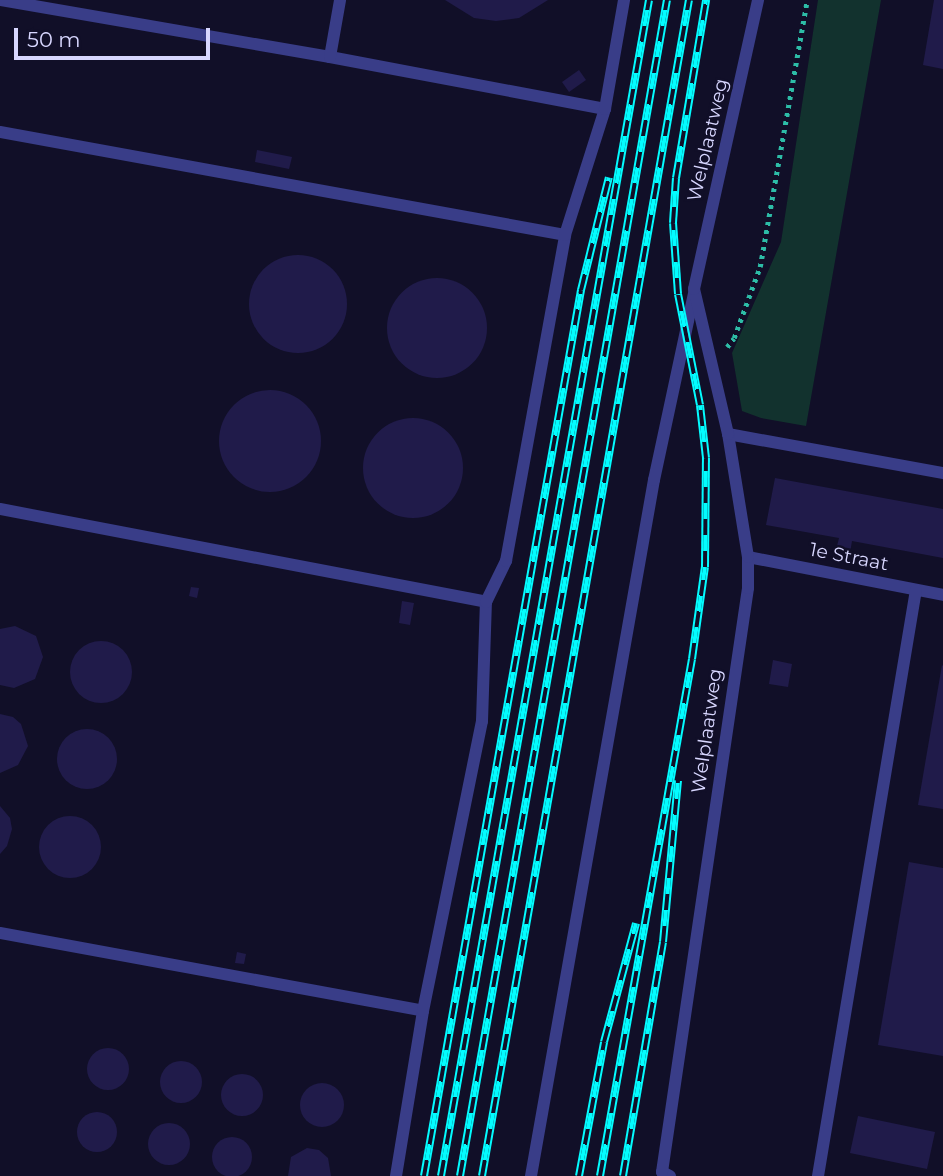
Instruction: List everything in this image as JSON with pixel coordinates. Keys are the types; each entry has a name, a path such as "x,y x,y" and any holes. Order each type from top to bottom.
{"lane":[{"path":"330,57 340,0"},
{"path":"396,1176 423,1011 482,721 486,603 506,561 565,234 605,109 624,0"},
{"name":"Welplaatweg","path":"531,1176 654,480 758,0"},
{"path":"0,1 53,5 605,109"},
{"path":"0,132 565,234"},
{"name":"Welplaatweg","path":"665,1175 748,588 748,557 727,434 694,289"},
{"path":"727,434 943,473"},
{"path":"0,509 486,603"},
{"name":"1e Straat","path":"748,557 943,595"},
{"path":"818,1176 916,590"},
{"path":"0,933 423,1011"}],"path":[{"path":"712,368 734,338 760,267 807,0"}],"green space":[{"path":"818,0 881,0 806,426 761,418 742,411 732,353 781,242"}],"building":[{"path":"445,0 548,0 519,18 496,21 474,18"},
{"path":"934,0 943,0 943,69 923,65"},
{"path":"579,70 586,80 569,92 562,82"},
{"path":"257,150 292,157 289,169 255,162"},
{"path":"298,255 317,259 333,269 343,285 347,304 343,323 333,339 317,349 298,353 279,349 263,339 253,323 249,304 253,285 263,269 279,259"},
{"path":"437,278 465,286 479,300 487,328 479,356 465,370 437,378 409,370 395,356 387,328 395,300 409,286"},
{"path":"270,390 290,394 306,405 317,421 321,441 317,461 306,477 290,488 270,492 250,488 234,477 223,461 219,441 223,421 234,405 250,394"},
{"path":"413,418 432,422 448,433 459,449 463,468 459,487 448,503 432,514 413,518 394,514 378,503 367,487 363,468 367,449 378,433 394,422"},
{"path":"775,478 943,509 943,558 852,541 850,553 836,550 839,538 766,525"},
{"path":"191,587 199,588 197,598 189,596"},
{"path":"402,601 414,603 410,625 399,623"},
{"path":"15,626 36,636 43,657 35,679 14,688 0,685 0,629"},
{"path":"101,641 113,643 123,650 130,660 130,684 123,694 113,701 101,703 89,701 79,694 72,684 70,672 72,660 79,650 89,643"},
{"path":"773,660 792,664 788,687 769,684"},
{"path":"943,666 943,809 918,805"},
{"path":"0,714 13,717 21,724 28,746 18,765 0,773"},
{"path":"87,729 104,734 112,742 117,759 112,776 104,784 87,789 70,784 62,776 57,759 62,742 70,734"},
{"path":"0,806 10,818 12,829 7,846 0,854"},
{"path":"64,816 76,816 92,825 99,835 99,859 92,869 76,878 64,878 53,873 44,864 39,853 39,841 44,830 53,821"},
{"path":"909,862 943,868 943,1056 878,1045"},
{"path":"237,952 246,954 244,964 235,963"},
{"path":"108,1048 123,1054 129,1069 123,1084 108,1090 93,1084 87,1069 93,1054"},
{"path":"181,1061 196,1067 202,1082 196,1097 181,1103 166,1097 160,1082 166,1067"},
{"path":"242,1074 257,1080 263,1095 257,1110 242,1116 227,1110 221,1095 227,1080"},
{"path":"322,1083 331,1084 338,1089 343,1096 343,1114 338,1121 331,1126 322,1127 313,1126 306,1121 301,1114 300,1105 301,1096 306,1089 313,1084"},
{"path":"97,1112 105,1113 111,1118 116,1124 116,1140 111,1146 105,1151 97,1152 89,1151 83,1146 78,1140 77,1132 78,1124 83,1118 89,1113"},
{"path":"858,1116 935,1132 927,1169 850,1153"},
{"path":"169,1123 184,1129 190,1144 184,1159 169,1165 154,1159 148,1144 154,1129"},
{"path":"232,1137 240,1138 246,1143 251,1149 251,1165 246,1171 240,1176 232,1177 224,1176 218,1171 213,1165 212,1157 213,1149 218,1143 224,1138"},
{"path":"307,1148 319,1150 328,1158 331,1176 288,1176 291,1157"}],"railway":[{"path":"441,1176 649,0"},
{"path":"460,1176 667,0"},
{"path":"482,1176 689,0"},
{"path":"600,1176 692,659 705,567 706,458 700,405 678,294 673,223 676,178 706,0"},
{"path":"424,1176 581,290 609,177"},
{"path":"623,1176 663,942 678,781"},
{"path":"579,1176 604,1042 636,923"}]}
